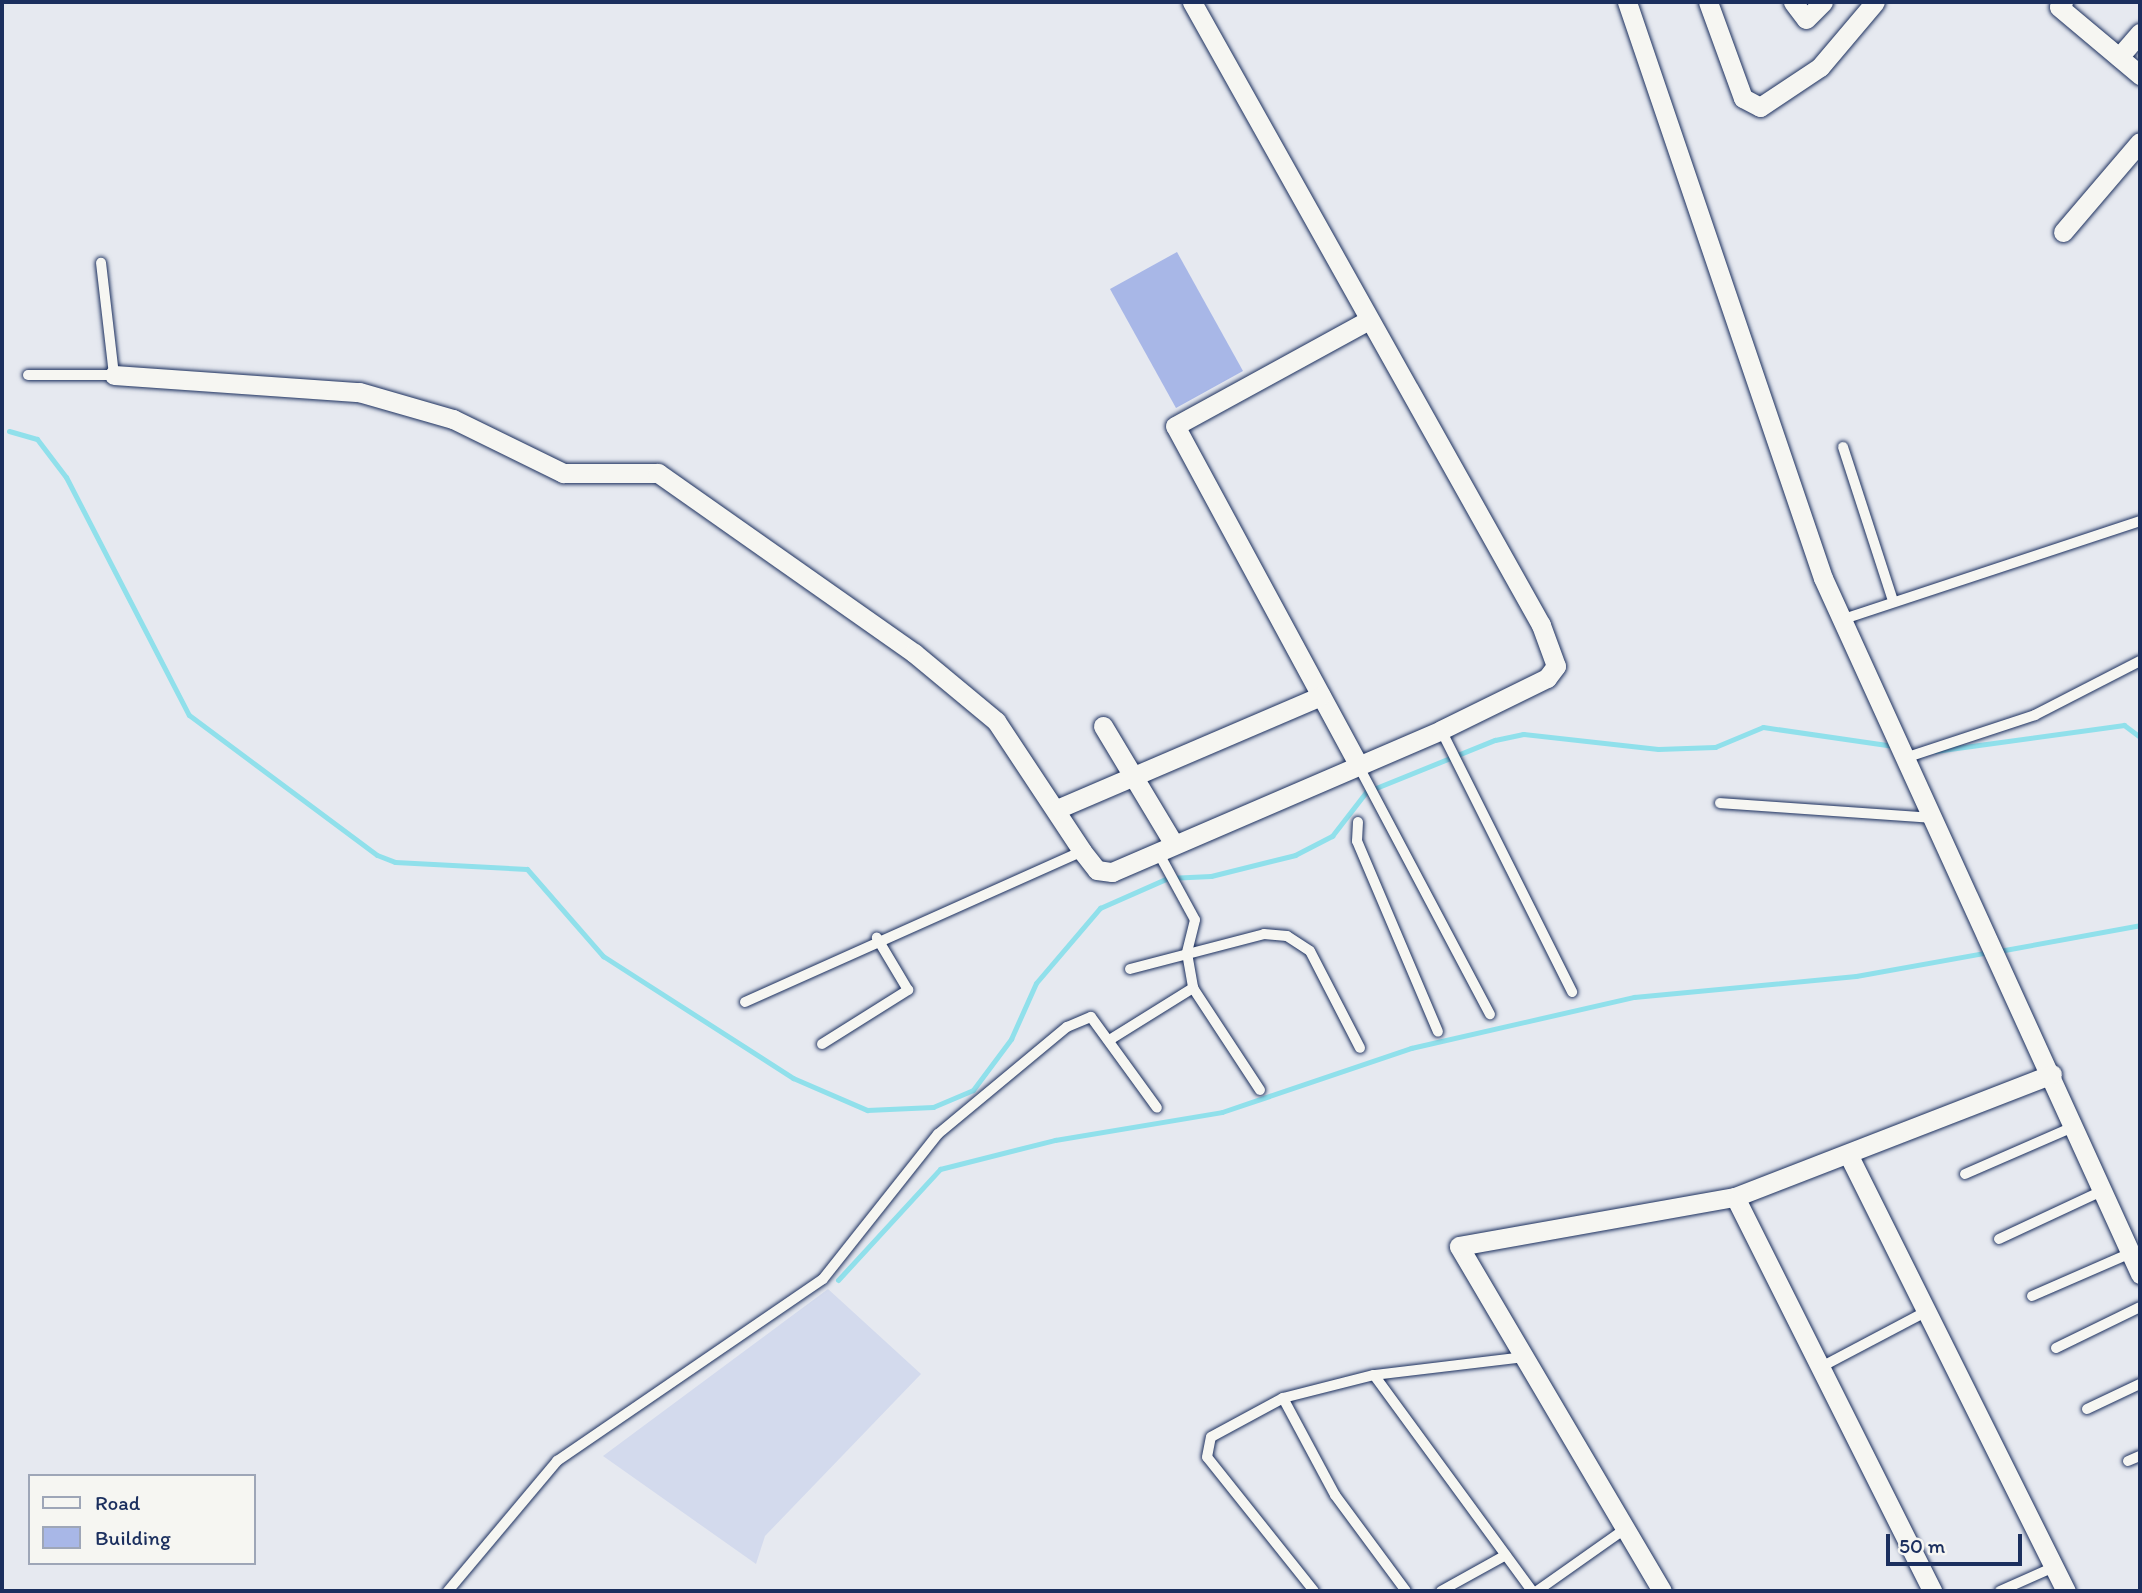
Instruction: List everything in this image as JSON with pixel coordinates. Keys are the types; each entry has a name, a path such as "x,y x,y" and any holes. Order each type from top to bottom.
{"street":[{"path":"114,375 359,392 453,419 551,470 658,473 914,653 996,721 1057,809 1082,851 1104,872 1441,730 1548,678 1556,657 1192,2"},
{"path":"1628,2 1840,621 2052,1074 2073,1127 2140,1274"},
{"path":"1708,2 1743,98 1759,107 1820,68 1875,2"},
{"path":"1793,2 1806,19 1824,2"},
{"path":"2058,3 2140,75"},
{"path":"2119,57 2140,33"},
{"path":"2063,232 2140,142"},
{"path":"1357,764 1175,426 1367,321"},
{"path":"1057,809 1321,696"},
{"path":"1103,726 1133,777 1166,848"},
{"path":"1659,1590 1459,1246 1735,1197 1849,1156 2052,1074"},
{"path":"1849,1156 1929,1310 2066,1591"},
{"path":"1735,1197 1932,1591"}],"lane":[{"path":"27,375 114,375 101,263"},
{"path":"1843,447 1893,601"},
{"path":"1840,621 1893,601 2140,521"},
{"path":"1905,758 2035,715 2140,661"},
{"path":"1441,730 1572,992"},
{"path":"1357,764 1489,1014"},
{"path":"1720,803 1933,818"},
{"path":"1358,822 1357,841 1438,1032"},
{"path":"1166,848 1195,920 1187,953 1193,988 1260,1090"},
{"path":"745,1002 877,938 1082,851"},
{"path":"1130,969 1264,934 1298,940 1360,1048"},
{"path":"822,1044 908,990 877,938"},
{"path":"1111,1039 1193,988"},
{"path":"448,1591 557,1461 823,1279 955,1118 1079,1020 1091,1017 1111,1039 1157,1108"},
{"path":"1965,1174 2073,1127"},
{"path":"1999,1239 2102,1191"},
{"path":"2032,1296 2131,1253"},
{"path":"2056,1348 2140,1307"},
{"path":"1821,1367 1929,1310"},
{"path":"1314,1591 1205,1449 1211,1437 1283,1398 1374,1375 1524,1357"},
{"path":"1374,1375 1534,1591 1625,1529"},
{"path":"2087,1409 2140,1384"},
{"path":"1283,1398 1335,1495 1406,1591"},
{"path":"2128,1461 2140,1456"},
{"path":"1441,1591 1506,1555"},
{"path":"2000,1591 2054,1567"}],"shaded area":[{"path":"828,1289 921,1374 765,1536 756,1564 603,1456"}],"building":[{"path":"1177,252 1243,371 1176,408 1110,289"}],"waterway":[{"path":"9,431 37,439 66,477 189,715 377,855 395,862 527,869 603,956 793,1078 867,1110 933,1107 973,1090 1011,1039 1036,983 1100,908 1168,878 1211,876 1295,855 1332,836 1366,792 1495,740 1523,734 1658,749 1715,747 1763,727 1894,746"},
{"path":"1935,751 2124,725 2140,737"},
{"path":"1999,951 2140,925"},
{"path":"838,1280 940,1169 1055,1140 1222,1112 1411,1048 1634,997 1856,976 1989,952"}]}
